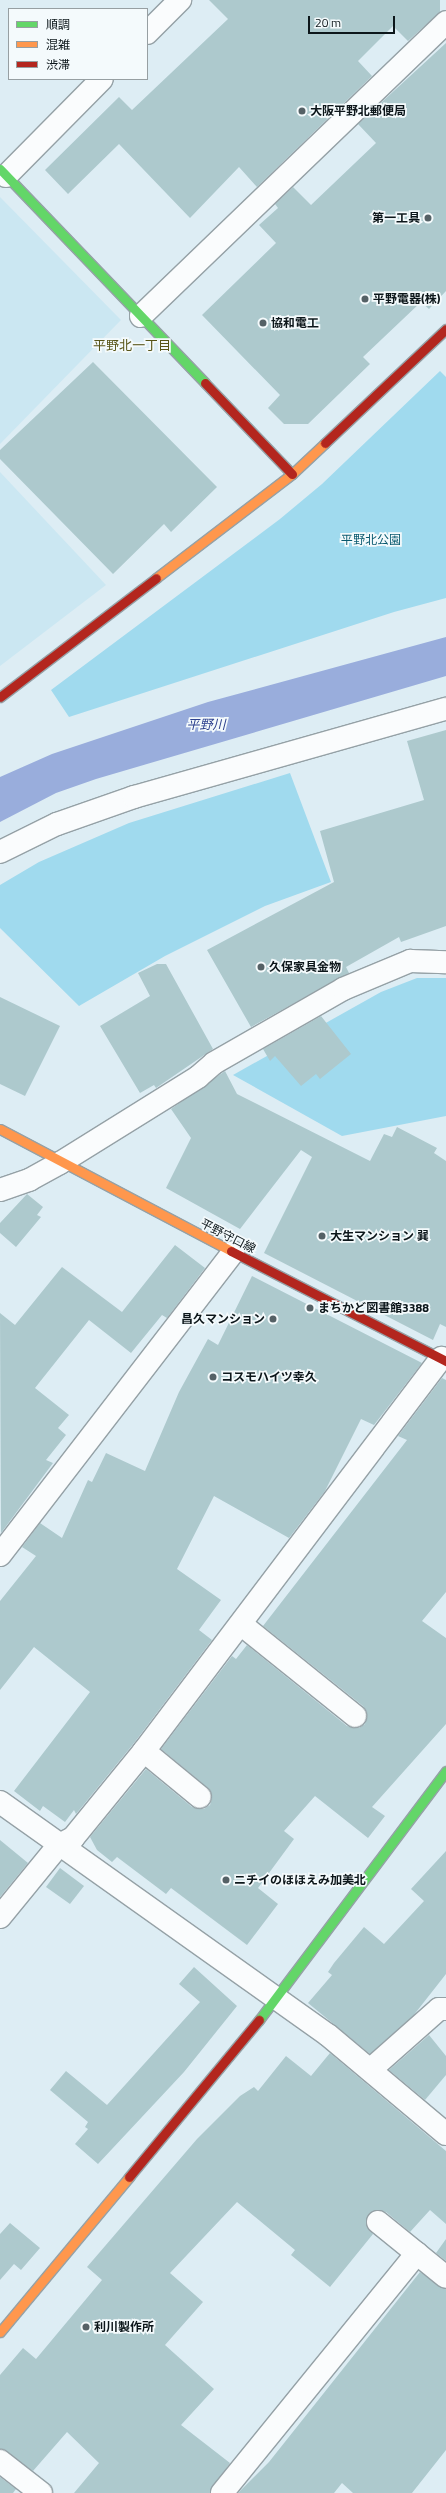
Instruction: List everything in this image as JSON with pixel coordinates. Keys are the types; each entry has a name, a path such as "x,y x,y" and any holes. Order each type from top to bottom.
{"street":[{"path":"148,32 180,0"},
{"path":"141,316 446,22"},
{"path":"101,80 3,172 292,474"},
{"path":"0,697 292,474 446,329"},
{"path":"0,852 58,824 134,797 446,709"},
{"path":"0,1190 29,1180 60,1163 198,1077 214,1063 343,989 410,960 446,962"},
{"name":"平野守口線","path":"0,1129 60,1163 443,1359"},
{"path":"0,1555 174,1334 233,1252"},
{"path":"0,1917 59,1845 74,1838 144,1751 242,1625 443,1359"},
{"path":"242,1625 355,1716"},
{"path":"144,1751 200,1797"},
{"path":"0,2332 276,2000 446,1771"},
{"path":"0,1802 59,1845 193,1936 276,2000 328,2034 446,2134"},
{"path":"370,2070 439,2009 446,2009"},
{"path":"378,2222 446,2277"},
{"path":"222,2493 417,2253"},
{"path":"0,2461 41,2493"}],"shaded area":[{"path":"0,197 121,320 0,444"},
{"path":"0,472 106,585 0,666"}],"green space":[{"name":"平野北公園","path":"440,371 446,377 446,598 394,612 69,717 51,690 280,519 322,484"},
{"path":"290,773 331,882 265,906 165,956 79,1006 0,928 0,885 39,862 129,823"},
{"path":"417,978 446,978 446,1116 342,1136 233,1075 381,992"}],"water":[{"name":"平野川","path":"446,637 446,676 96,779 56,793 0,822 0,777 52,754 208,702"}],"building":[{"path":"209,0 440,0 440,12 408,41 393,26 358,61 372,76 257,187 239,167 190,218 119,144 68,194 45,170 119,97 132,110 228,19"},
{"path":"446,43 446,291 429,309 421,302 363,357 370,364 308,424 284,424 268,408 280,395 202,315 276,243 259,225 278,208 275,204 293,187 311,205 376,143 358,124"},
{"path":"93,362 217,487 171,532 164,524 113,574 0,459 0,450"},
{"path":"446,730 446,926 401,942 399,937 346,967 349,973 251,1027 207,950 334,882 320,831 424,800 407,741"},
{"path":"157,964 166,964 213,1049 156,1088 154,1085 140,1093 100,1026 150,996 138,973"},
{"path":"0,997 60,1026 25,1096 0,1084"},
{"path":"321,1016 351,1054 320,1079 316,1074 301,1086 275,1056 270,1061 263,1049"},
{"path":"225,1071 237,1094 370,1161 384,1134 392,1137 397,1127 437,1148 434,1153 446,1161 446,1327 440,1324 433,1340 264,1253 312,1157 301,1150 240,1229 166,1188 191,1138 171,1109"},
{"path":"27,1194 43,1207 37,1215 41,1217 16,1247 0,1233 0,1223"},
{"path":"175,1245 205,1268 167,1318 162,1315 131,1353 89,1320 35,1388 69,1415 58,1428 66,1435 46,1460 53,1463 1,1533 0,1313 15,1325 62,1267 122,1312"},
{"path":"252,1276 422,1363 374,1425 361,1419 325,1491 289,1538 214,1496 177,1569 221,1600 199,1630 212,1640 134,1743 76,1814 74,1810 65,1822 43,1806 40,1811 14,1791 90,1692 34,1647 0,1690 0,1601 36,1556 22,1547 40,1523 62,1538 88,1480 92,1482 106,1453 145,1471 179,1392 208,1339 218,1345"},
{"path":"442,1378 446,1380 446,1592 422,1621 446,1638 446,1724 372,1807 385,1816 368,1838 315,1796 284,1831 294,1839 258,1888 278,1904 247,1945 171,1888 166,1894 117,1857 112,1862 97,1850 90,1837 146,1769 192,1807 204,1809 210,1805 212,1799 208,1788 161,1749 232,1656 236,1659 247,1645 347,1726 359,1728 365,1724 367,1712 363,1706 263,1626 407,1440 398,1436"},
{"path":"0,1840 28,1863 0,1897"},
{"path":"446,1851 446,1974 413,2016 370,2054 308,2003 332,1975 328,1972 334,1963 364,1927 384,1944 424,1901 411,1889"},
{"path":"60,1868 84,1886 70,1904 46,1887"},
{"path":"194,1967 237,2006 184,2072 98,2164 75,2144 88,2129 85,2127 88,2122 50,2090 66,2071 107,2105 200,2002 179,1984"},
{"path":"429,2035 446,2056 446,2075 425,2100 389,2070"},
{"path":"330,2053 446,2151 446,2224 430,2210 410,2232 386,2212 373,2211 366,2220 373,2234 330,2287 291,2255 295,2250 237,2202 170,2273 203,2302 165,2345 214,2389 181,2425 230,2463 210,2493 74,2493 99,2463 67,2432 33,2471 0,2449 0,2375 23,2348 36,2359 102,2280 87,2267 197,2139 240,2096 254,2087 258,2091 286,2056 311,2076"},
{"path":"10,2223 40,2248 21,2270 14,2264 0,2280 0,2234"},
{"path":"446,2239 446,2261 436,2253"},
{"path":"420,2272 446,2289 446,2450 412,2493 353,2493 342,2483 334,2493 238,2493 269,2462"},
{"path":"0,2477 16,2489 13,2493 0,2493"}],"traffic: fast":[{"path":"0,169 205,383"},
{"path":"259,2020 446,1771"}],"traffic: slow":[{"path":"156,578 292,474 325,443"},
{"path":"0,1129 231,1251"},
{"path":"0,2332 129,2177"}],"traffic: jam":[{"path":"325,443 446,329"},
{"path":"205,383 292,474"},
{"path":"0,697 156,578"},
{"path":"231,1251 446,1361"},
{"path":"129,2177 259,2020"}],"place":[{"name":"大阪平野北郵便局","path":"302,111"},
{"name":"第一工具","path":"428,218"},
{"name":"平野電器(株)","path":"365,299"},
{"name":"協和電工","path":"263,323"},
{"name":"久保家具金物","path":"261,967"},
{"name":"大生マンション 巽","path":"322,1236"},
{"name":"まちかど図書館3388","path":"310,1308"},
{"name":"昌久マンション","path":"273,1319"},
{"name":"コスモハイツ幸久","path":"213,1377"},
{"name":"ニチイのほほえみ加美北","path":"226,1880"},
{"name":"利川製作所","path":"86,2327"}],"district":[{"name":"平野北一丁目","path":"132,345"}]}
